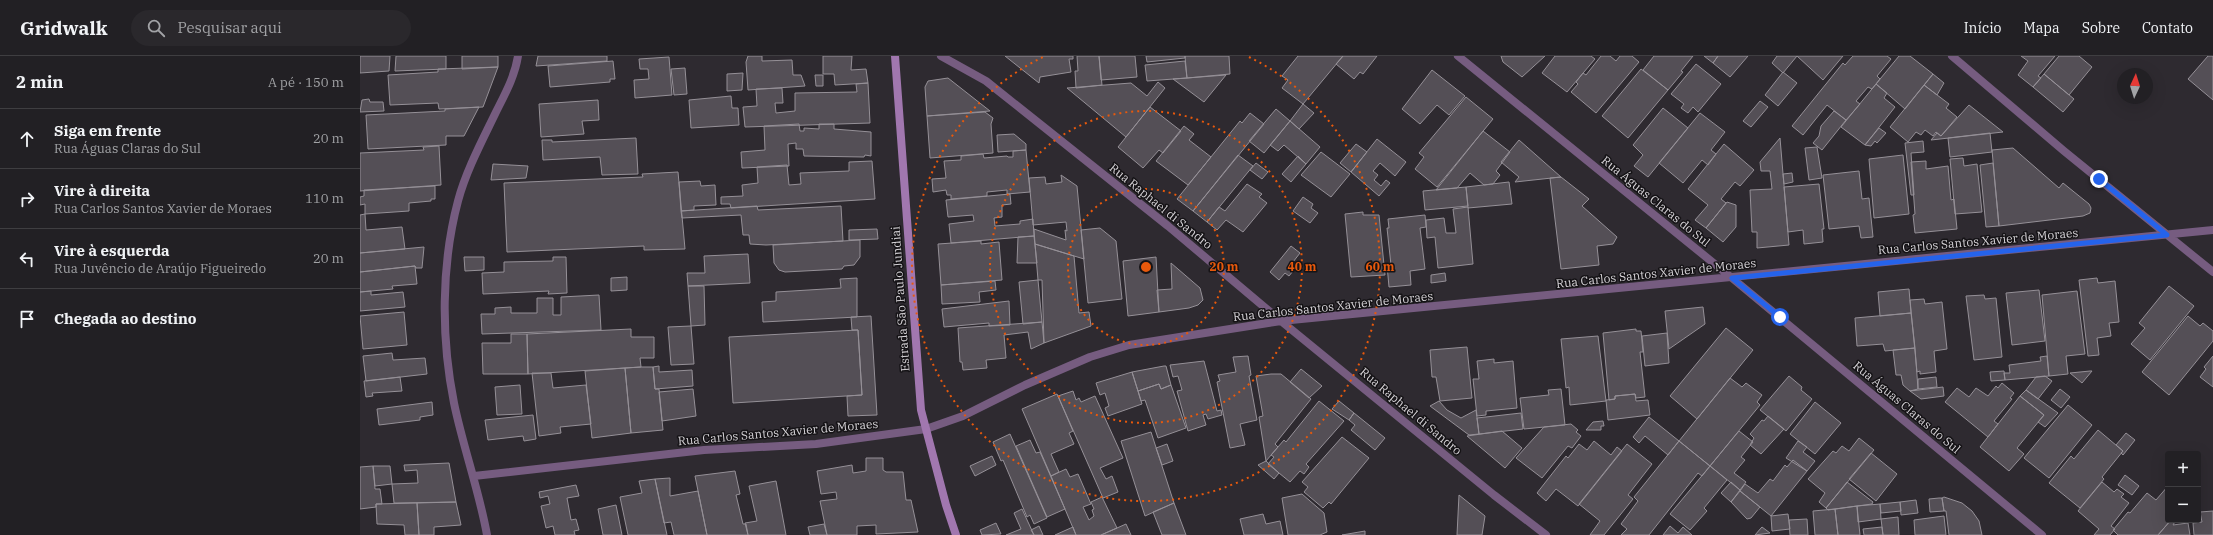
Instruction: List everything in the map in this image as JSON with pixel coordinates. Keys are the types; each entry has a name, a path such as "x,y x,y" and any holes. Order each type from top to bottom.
{"main road":[{"name":"Estrada São Paulo Jundiai","path":"895,56 918,381 926,429 946,505 956,535"}],"street":[{"path":"487,535 474,476 454,403 449,372 444,315 448,242 458,200 482,142 509,86 518,56"},
{"name":"Rua Raphael di Sandro","path":"941,56 986,81 1162,221 1281,321 1546,535"},
{"name":"Rua Águas Claras do Sul","path":"1458,56 1732,278 2042,535"},
{"path":"1952,56 2213,272"},
{"name":"Rua Carlos Santos Xavier de Moraes","path":"474,476 704,450 816,444 926,429 963,416 1090,357 1129,345 1281,321 2213,230"}],"building":[{"path":"360,56 390,56 389,71 360,73"},
{"path":"396,56 446,56 446,69 395,71"},
{"path":"462,56 498,56 498,67 462,69"},
{"path":"538,56 607,56 607,61 536,66"},
{"path":"748,56 762,56 762,61 792,60 793,75 801,75 805,86 748,90 746,62"},
{"path":"823,56 852,56 851,70 866,69 868,83 835,85 834,74 823,74"},
{"path":"1005,56 1073,56 1073,59 1069,59 1071,72 1040,77 1039,83"},
{"path":"1077,56 1099,56 1102,85 1076,88 1075,71 1078,71"},
{"path":"1099,56 1135,56 1137,77 1101,80"},
{"path":"1146,56 1185,56 1185,58 1147,62"},
{"path":"1185,56 1229,56 1230,74 1187,78"},
{"path":"1298,56 1343,56 1303,104 1282,88 1288,80 1282,76"},
{"path":"1343,56 1377,56 1363,74 1360,72 1354,79 1336,64"},
{"path":"1501,56 1545,56 1522,77 1503,62"},
{"path":"1555,56 1591,56 1595,59 1567,92 1542,73"},
{"path":"1601,56 1610,56 1616,61 1620,56 1632,56 1639,62 1596,113 1571,92 1578,84 1576,82 1583,73 1586,75"},
{"path":"1654,56 1693,56 1681,71 1683,72 1668,90 1643,70"},
{"path":"1704,56 1718,56 1713,63"},
{"path":"1718,56 1748,56 1730,77 1713,63"},
{"path":"1777,56 1797,56 1783,73 1772,63"},
{"path":"1797,56 1843,56 1823,80"},
{"path":"1853,56 1887,56 1891,59 1877,76 1880,79 1872,89 1868,87 1856,101 1860,104 1846,120 1827,105 1803,135 1792,126 1843,63 1845,65"},
{"path":"1899,56 1910,56 1933,74 1905,109 1876,84"},
{"path":"2021,56 2055,56 2038,76 2041,78 2033,87 2018,75 2028,61"},
{"path":"2059,56 2079,56 2092,67 2069,95 2044,74"},
{"path":"2208,56 2213,56 2213,100 2188,79"},
{"path":"669,57 672,95 635,98 634,80 649,79 648,69 640,69 639,59"},
{"path":"613,61 615,79 610,79 610,82 550,87 548,66"},
{"path":"1185,61 1187,78 1147,81 1145,65"},
{"path":"1696,64 1721,84 1698,112 1693,107 1688,113 1681,108 1684,104 1671,94"},
{"path":"498,67 483,107 439,109 438,103 390,105 388,75 438,72 438,69"},
{"path":"685,68 687,94 674,95 671,69"},
{"path":"1641,69 1668,90 1628,138 1602,116"},
{"path":"1432,70 1465,96 1449,115 1437,105 1420,124 1402,109"},
{"path":"1783,72 1797,83 1778,106 1765,95"},
{"path":"743,73 742,90 727,91 727,74"},
{"path":"1933,74 1944,83 1937,95 1924,85"},
{"path":"2044,74 2074,99 2063,112 2033,87"},
{"path":"815,75 823,75 823,86 816,86"},
{"path":"1226,75 1204,102 1173,79 1187,78"},
{"path":"948,78 990,111 927,116 925,87 928,81"},
{"path":"1158,82 1165,88 1126,137 1067,88 1131,83 1147,96"},
{"path":"868,83 870,123 745,127 743,107 757,106 756,89 782,88 783,103 775,103 776,113 795,111 795,93 857,92 856,84"},
{"path":"1876,84 1887,93 1884,98 1895,107 1865,145 1841,127"},
{"path":"1924,85 1949,104 1946,108 1957,117 1941,136 1936,132 1933,136 1925,130 1921,135 1916,132 1908,142 1890,127"},
{"path":"731,96 732,108 738,108 739,125 691,128 689,100"},
{"path":"1466,97 1493,119 1437,187 1415,169 1424,157 1419,153"},
{"path":"369,99 370,102 383,102 384,111 360,112 362,100"},
{"path":"598,100 599,120 582,121 584,134 541,137 539,104"},
{"path":"1760,101 1768,107 1751,127 1743,121"},
{"path":"1303,104 1314,113 1299,129 1290,121"},
{"path":"1969,105 2003,132 1931,140 1937,133 1941,136"},
{"path":"479,107 464,136 446,136 446,145 368,149 366,115 445,111 445,109"},
{"path":"1150,107 1181,131 1163,153 1159,150 1143,168 1118,147"},
{"path":"1663,108 1688,128 1648,177 1634,166 1643,155 1633,145"},
{"path":"1276,109 1290,121 1264,153 1249,141"},
{"path":"1834,111 1846,120 1822,150 1813,143 1819,136 1821,126"},
{"path":"985,112 993,118 991,124 993,153 930,158 927,116"},
{"path":"1250,113 1264,124 1193,211 1177,199 1240,121 1242,123"},
{"path":"1700,113 1725,132 1711,150 1716,154 1708,165 1702,160 1683,183 1659,163"},
{"path":"1290,121 1320,147 1306,164 1284,145 1278,151 1270,145"},
{"path":"799,124 800,131 804,131 804,128 819,129 819,124 834,124 834,129 871,132 871,156 804,156 803,149 796,149 796,143 788,144 789,166 742,168 741,152 765,150 764,126"},
{"path":"1184,126 1194,134 1189,140 1211,157 1188,185 1156,161"},
{"path":"1879,128 1886,133 1877,143 1875,141 1871,146 1865,145"},
{"path":"1483,131 1510,152 1496,171 1500,175 1493,184 1484,185 1470,173 1457,188 1436,190"},
{"path":"1990,133 1992,152 1950,157 1948,138"},
{"path":"1014,134 1026,144 1026,150 998,152 997,135"},
{"path":"636,138 638,174 602,175 600,157 543,160 542,140 552,140 552,142"},
{"path":"1780,138 1789,245 1757,248 1757,232 1752,232 1750,190 1772,189 1770,171 1761,171 1760,162"},
{"path":"1377,139 1406,162 1395,176 1380,163 1373,171 1378,175 1374,180 1381,186 1386,180 1390,183 1379,196 1351,172"},
{"path":"1519,140 1561,177 1515,182 1519,177 1501,162"},
{"path":"1923,141 1924,152 1911,153 1914,195 1911,195 1905,143"},
{"path":"1356,144 1367,152 1351,172 1340,163"},
{"path":"1724,144 1754,170 1740,186 1735,182 1721,199 1726,203 1706,228 1695,220 1708,205 1688,189"},
{"path":"439,146 441,185 360,191 360,153 424,150 423,147"},
{"path":"1817,147 1822,178 1809,180 1805,148"},
{"path":"2013,148 2059,188 2063,183 2089,204 2091,208 2090,213 2083,216 1999,226 1992,150"},
{"path":"1026,150 1030,192 1007,194 1007,190 987,192 987,196 951,199 951,195 947,195 946,190 933,192 932,179 946,178 944,161 961,160 961,156 983,154 984,158 1007,156 1013,157 1013,151"},
{"path":"1321,152 1350,174 1331,197 1301,175"},
{"path":"1238,155 1253,166 1207,222 1193,211"},
{"path":"1903,155 1909,214 1874,218 1869,159"},
{"path":"1298,156 1306,164 1291,182 1282,174"},
{"path":"1963,158 1964,166 1977,164 1982,212 1955,214 1950,159"},
{"path":"872,161 875,199 731,208 730,204 721,204 721,197 743,196 742,185 758,183 757,167 787,165 789,185 801,184 800,173 849,171 849,162"},
{"path":"1926,161 1926,169 1948,166 1951,200 1954,199 1957,229 1915,233 1911,162"},
{"path":"1256,163 1268,172 1262,179 1250,170"},
{"path":"1993,163 1999,226 1986,227 1980,165"},
{"path":"493,164 528,166 526,178 491,180"},
{"path":"1859,171 1862,199 1869,198 1873,237 1861,238 1859,226 1829,229 1823,175"},
{"path":"678,172 685,249 644,250 644,246 507,252 504,183 643,177 642,174"},
{"path":"1792,173 1793,182 1784,184 1783,174"},
{"path":"1061,175 1077,186 1084,259 1035,244 1034,229 1066,240 1065,230 1067,231 1066,222 1033,225 1029,178 1045,177 1046,184 1062,182"},
{"path":"1561,177 1589,199 1582,206 1617,237 1613,244 1597,246 1599,265 1561,269 1550,178"},
{"path":"700,181 701,186 715,185 716,205 694,206 694,210 681,211 679,182"},
{"path":"1509,182 1512,204 1468,208 1466,187"},
{"path":"1247,184 1262,194 1259,197 1267,203 1243,232 1226,220 1217,230 1207,222 1219,207 1225,211"},
{"path":"1819,184 1824,229 1822,229 1823,242 1804,244 1803,230 1788,232 1784,187"},
{"path":"435,186 435,199 431,199 431,201 409,203 409,211 365,214 365,204 360,205 360,197 364,196 364,190"},
{"path":"1466,187 1468,206 1425,210 1423,191"},
{"path":"1010,194 1011,204 1002,205 1002,217 994,218 995,226 1020,224 1020,221 1033,219 1034,236 951,243 949,224 974,221 973,215 948,217 946,200"},
{"path":"1303,197 1313,204 1311,208 1318,213 1310,223 1293,211"},
{"path":"1727,202 1736,205 1736,227 1723,242 1706,228"},
{"path":"757,206 758,210 841,206 843,241 766,245 750,244 749,235 743,235 741,215 682,218 681,211"},
{"path":"1468,207 1473,264 1438,268 1435,237 1427,238 1426,220 1444,218 1446,233 1456,233 1453,209"},
{"path":"1363,212 1363,215 1379,215 1385,275 1351,277 1345,214"},
{"path":"365,214 366,230 402,227 405,249 360,253 360,215"},
{"path":"1425,215 1426,227 1420,228 1425,269 1410,271 1411,285 1389,287 1387,265 1391,265 1387,228 1389,228 1388,219"},
{"path":"1100,228 1116,241 1122,299 1088,303 1081,230"},
{"path":"877,229 878,239 849,240 849,230"},
{"path":"1034,236 1037,263 1017,263 1018,237"},
{"path":"860,240 860,257 854,265 844,266 842,269 785,272 779,270 774,263 773,245"},
{"path":"981,241 981,244 999,242 1002,280 941,285 938,244"},
{"path":"1035,244 1074,256 1079,313 1089,312 1091,326 1044,343 1042,280 1038,280"},
{"path":"1291,246 1300,253 1293,262 1297,266 1289,276 1285,273 1279,280 1270,272"},
{"path":"424,247 422,268 416,268 415,266 360,272 360,253"},
{"path":"748,254 750,283 688,286 687,273 705,273 704,256"},
{"path":"464,257 484,257 484,270 465,271"},
{"path":"553,257 566,257 567,293 548,294 549,291 483,294 482,273 504,272 504,262 553,261"},
{"path":"1156,257 1159,312 1128,316 1123,261"},
{"path":"1171,263 1200,288 1203,300 1198,305 1189,308 1159,312 1157,290 1172,289"},
{"path":"415,266 417,284 392,286 393,289 360,292 360,272"},
{"path":"1445,273 1446,281 1431,283 1431,275"},
{"path":"627,277 627,290 611,291 611,278"},
{"path":"857,278 857,317 763,322 762,302 776,301 776,292 841,288 840,279"},
{"path":"2097,278 2098,283 2115,281 2119,322 2109,323 2111,336 2097,338 2099,355 2088,356 2079,280"},
{"path":"1038,280 1042,322 1023,324 1019,282"},
{"path":"995,281 996,290 979,292 980,302 942,304 941,285"},
{"path":"688,286 704,286 705,325 691,326"},
{"path":"2169,286 2194,306 2150,360 2131,344 2145,328 2139,323"},
{"path":"1909,289 1911,313 1880,316 1878,292"},
{"path":"2039,290 2045,341 2012,345 2006,293"},
{"path":"371,291 371,295 403,292 405,307 360,311 360,292"},
{"path":"2077,291 2085,354 2066,356 2068,374 2049,376 2042,295"},
{"path":"599,295 601,330 482,334 481,314 495,314 495,308 511,307 511,313 537,313 537,298 553,298 553,315 561,315 561,297"},
{"path":"1984,295 1985,299 1996,298 2002,357 1974,360 1966,296"},
{"path":"1924,299 1925,304 1942,302 1947,349 1934,351 1936,372 1920,374 1920,371 1917,372 1910,300"},
{"path":"1009,301 1010,325 989,326 989,323 944,327 942,309"},
{"path":"1703,307 1705,324 1669,349 1665,311"},
{"path":"404,312 407,345 363,349 360,316"},
{"path":"1911,313 1915,348 1885,351 1883,344 1857,346 1855,318"},
{"path":"871,316 877,415 848,416 847,396 862,395 858,330 852,330 851,317"},
{"path":"2188,316 2200,326 2203,323 2213,331 2213,341 2169,395 2142,372"},
{"path":"1042,322 1044,343 1031,349 1028,332 1004,335 1006,358 986,360 987,368 963,370 962,362 960,362 958,328"},
{"path":"691,326 694,364 671,365 668,327"},
{"path":"1726,328 1753,350 1697,419 1670,396"},
{"path":"631,329 631,337 654,337 654,358 640,358 641,367 528,374 527,334"},
{"path":"1636,329 1636,331 1641,331 1643,352 1640,352 1645,397 1636,398 1635,394 1615,396 1615,399 1609,400 1603,333"},
{"path":"858,330 862,395 733,403 729,337"},
{"path":"1667,333 1669,363 1645,366 1642,336"},
{"path":"511,334 527,334 528,374 483,374 482,343 511,343"},
{"path":"1598,336 1606,401 1570,405 1569,387 1566,388 1561,339"},
{"path":"1467,347 1472,398 1440,401 1436,377 1432,377 1430,350"},
{"path":"1915,348 1918,389 1910,391 1903,385 1901,375 1896,375 1893,350"},
{"path":"392,353 393,360 425,358 427,374 366,381 363,356"},
{"path":"1248,356 1251,375 1249,376 1257,420 1240,424 1245,445 1230,448 1217,382 1220,381 1218,375 1236,372 1233,357"},
{"path":"2047,356 2049,376 2005,380 2004,373 2010,373 2009,365 2041,361 2040,357"},
{"path":"2213,356 2213,387 2200,377 2206,369 2204,367"},
{"path":"1494,359 1494,363 1513,361 1517,408 1486,411 1486,415 1477,416 1473,379 1479,379 1477,361"},
{"path":"1204,361 1217,411 1221,410 1222,415 1208,419 1206,414 1203,415 1206,425 1188,431 1177,391 1182,390 1178,376 1173,377 1170,365"},
{"path":"659,366 659,372 692,370 693,386 655,389 653,367"},
{"path":"1166,366 1171,385 1161,389 1159,384 1138,391 1132,372"},
{"path":"653,367 655,389 659,389 663,430 631,433 625,368"},
{"path":"625,368 631,433 592,438 585,371"},
{"path":"1301,369 1322,386 1309,398 1290,382"},
{"path":"2004,371 2005,380 1991,381 1990,372"},
{"path":"2092,371 2082,383 2070,373"},
{"path":"1132,372 1142,404 1108,416 1105,408 1109,406 1105,393 1100,395 1096,383"},
{"path":"532,373 551,373 553,388 586,385 591,424 560,427 561,433 539,436"},
{"path":"1281,374 1311,399 1275,444 1278,447 1266,461 1259,417 1263,416 1256,376"},
{"path":"1789,376 1802,387 1801,390 1812,399 1786,431 1760,410"},
{"path":"2045,376 2052,381 2038,399 2026,390 2036,377"},
{"path":"400,377 402,391 372,393 373,396 366,397 364,381"},
{"path":"1936,377 1937,387 1918,389 1918,379"},
{"path":"1730,378 1742,387 1746,383 1762,395 1757,402 1760,405 1710,466 1679,441"},
{"path":"2002,383 2014,393 2010,398 2012,399 1994,421 1998,424 1988,437 1945,402 1957,388 1969,397 1976,388 1988,396 1996,386 1998,388"},
{"path":"1159,384 1161,389 1171,385 1186,428 1158,438 1145,400 1141,401 1138,391"},
{"path":"520,385 522,414 497,415 495,387"},
{"path":"1943,387 1944,396 1921,399 1910,391"},
{"path":"693,389 696,416 662,421 659,392"},
{"path":"1561,389 1565,425 1524,429 1520,398 1549,395 1548,390"},
{"path":"2060,389 2070,397 2061,408 2051,400"},
{"path":"2026,390 2058,413 2045,427 2038,422 2044,415 2020,396"},
{"path":"1073,391 1076,400 1079,398 1081,402 1095,396 1123,458 1100,468 1106,479 1112,476 1118,492 1103,498 1058,396"},
{"path":"1057,394 1073,431 1069,433 1074,444 1051,454 1059,472 1051,476 1022,409"},
{"path":"1635,394 1636,401 1648,400 1650,415 1608,420 1606,400 1615,399 1615,396"},
{"path":"2020,396 2044,415 2017,448 2024,454 2009,471 1980,447"},
{"path":"1319,401 1344,421 1306,464 1309,467 1304,474 1300,471 1290,482 1268,464 1274,457 1271,455 1284,440 1286,442"},
{"path":"1339,401 1354,413 1349,420 1332,409"},
{"path":"1439,401 1447,410 1461,418 1476,410 1479,434 1469,435 1430,406"},
{"path":"432,402 433,415 420,417 420,420 379,425 377,409"},
{"path":"1815,402 1841,423 1815,454 1790,434"},
{"path":"2068,405 2092,425 2049,478 2024,458"},
{"path":"1354,413 1385,438 1375,450 1351,430 1355,425 1349,420"},
{"path":"1521,413 1523,429 1479,434 1477,418"},
{"path":"533,415 536,439 524,441 523,436 488,440 485,420"},
{"path":"1768,416 1784,429 1761,454 1750,445 1754,438 1750,434 1762,420 1764,421"},
{"path":"1649,417 1679,441 1668,455 1645,436 1639,443 1633,437"},
{"path":"1603,421 1604,426 1601,426 1601,430 1586,430 1593,422"},
{"path":"1571,424 1578,430 1576,432 1581,436 1572,448 1568,446 1542,478 1516,458 1544,427"},
{"path":"2098,430 2123,451 2102,477 2104,479 2080,508 2049,483 2071,456 2074,459"},
{"path":"1502,431 1522,448 1505,468 1467,436"},
{"path":"1739,431 1753,442 1741,457 1745,460 1734,473 1746,482 1740,490 1710,466"},
{"path":"1151,432 1174,503 1145,516 1121,441"},
{"path":"2126,433 2135,440 2123,455 2121,453 2123,451 2116,445"},
{"path":"1010,434 1047,518 1034,524 1030,515 1027,517 1003,460 1001,461 993,442"},
{"path":"1342,437 1369,458 1331,504 1329,502 1323,508 1304,492 1308,487 1302,482"},
{"path":"1859,438 1874,450 1826,508 1819,502 1825,493 1808,479 1833,451 1836,453 1842,446 1849,451"},
{"path":"1030,440 1036,453 1040,452 1065,509 1047,517 1016,446"},
{"path":"1594,441 1611,455 1617,447 1622,451 1578,506 1556,489 1546,501 1537,493 1566,456 1568,458 1579,444 1587,450"},
{"path":"1679,441 1710,466 1702,476 1698,473 1649,535 1621,535 1627,529 1621,524 1638,501 1634,497"},
{"path":"1798,441 1807,447 1803,452 1815,461 1807,471 1786,458"},
{"path":"1167,444 1173,461 1162,465 1156,448"},
{"path":"1627,444 1652,464 1628,495 1633,499 1604,535 1590,535 1600,521 1579,504"},
{"path":"1871,453 1897,474 1876,501 1849,479"},
{"path":"992,456 996,465 975,476 970,466"},
{"path":"866,458 883,458 883,470 886,472 903,472 906,500 911,500 918,532 876,534 876,525 857,526 857,535 827,535 820,501 837,499 836,492 821,494 817,471 852,465 853,473 866,471"},
{"path":"1793,460 1807,471 1771,516 1740,491 1745,484 1758,493 1770,479 1773,481 1785,465 1787,467"},
{"path":"1266,461 1279,473 1274,479 1258,465"},
{"path":"449,463 456,502 394,503 392,484 418,483 417,470 405,471 404,465"},
{"path":"373,466 390,466 392,484 375,486"},
{"path":"373,466 375,489 380,489 382,504 376,504 376,507 360,509 360,467"},
{"path":"1710,466 1727,480 1704,508 1707,511 1690,530 1670,514"},
{"path":"1066,469 1070,477 1078,474 1091,504 1083,507 1089,520 1094,516 1092,510 1094,509 1091,502 1102,497 1117,528 1101,535 1076,535 1051,476"},
{"path":"735,471 740,494 736,495 743,524 746,524 748,535 707,535 695,476"},
{"path":"2125,475 2139,486 2132,495 2118,485"},
{"path":"670,478 670,496 698,491 707,535 674,535 671,522 664,523 655,479"},
{"path":"655,479 667,535 628,535 620,497 642,493 639,481"},
{"path":"776,481 786,535 748,535 745,523 757,521 749,486"},
{"path":"1731,482 1740,490 1731,502 1721,493"},
{"path":"1847,482 1873,502 1872,504 1828,510 1826,508"},
{"path":"2102,482 2114,492 2117,489 2124,494 2121,497 2129,503 2111,526 2115,529 2110,535 2094,535 2099,529 2078,511"},
{"path":"576,485 579,496 567,498 571,520 576,519 579,530 574,531 575,535 555,535 553,526 546,528 541,506 550,504 548,496 540,498 539,492"},
{"path":"2165,490 2165,523 2168,523 2158,535 2118,535 2113,530 2147,493 2156,500"},
{"path":"1740,491 1760,507 1751,518 1747,519 1731,502"},
{"path":"1302,494 1324,513 1327,532 1320,535 1288,535 1282,498"},
{"path":"1459,495 1485,516 1482,535 1457,535"},
{"path":"1944,497 1962,503 1972,511 1979,521 1982,535 1949,535 1946,511 1944,511 1942,498"},
{"path":"1942,498 1944,511 1930,512 1929,499"},
{"path":"1916,500 1918,513 1901,515 1900,502"},
{"path":"456,502 461,525 434,527 434,535 419,535 417,503"},
{"path":"1900,502 1901,511 1881,513 1880,504"},
{"path":"417,503 419,535 405,535 404,525 377,524 376,504"},
{"path":"1174,503 1186,535 1162,535 1153,512"},
{"path":"1880,504 1881,519 1858,522 1857,506"},
{"path":"616,505 622,535 603,535 598,509"},
{"path":"1857,506 1860,535 1838,535 1835,509"},
{"path":"1022,509 1034,535 1006,535 1021,529 1014,513"},
{"path":"1835,509 1838,535 1815,535 1813,511"},
{"path":"2213,511 2213,535 2194,535 2193,523 2202,522 2201,512"},
{"path":"1263,514 1266,524 1280,521 1283,535 1244,535 1240,519"},
{"path":"1788,514 1790,529 1772,531 1771,516"},
{"path":"1944,516 1946,535 1915,535 1914,520"},
{"path":"1898,517 1899,535 1883,535 1881,519"},
{"path":"1807,519 1808,535 1790,535 1789,520"},
{"path":"996,523 1001,534 982,535 980,530"},
{"path":"2168,523 2174,523 2173,525 2188,523 2190,535 2158,535"},
{"path":"824,524 827,535 810,535 808,527"},
{"path":"1126,524 1131,535 1101,535 1117,528"},
{"path":"1039,526 1043,535 1034,535 1031,530"},
{"path":"1670,526 1678,533 1683,527 1692,535 1663,535"},
{"path":"1073,527 1076,535 1055,535"},
{"path":"1762,527 1770,533 1755,535 1761,528"},
{"path":"1882,527 1883,535 1864,535 1863,529"},
{"path":"1365,531 1365,535 1342,535"}],"route":[{"path":"1780,317 1732,278 1786,271 2167,235 2099,179"}]}
